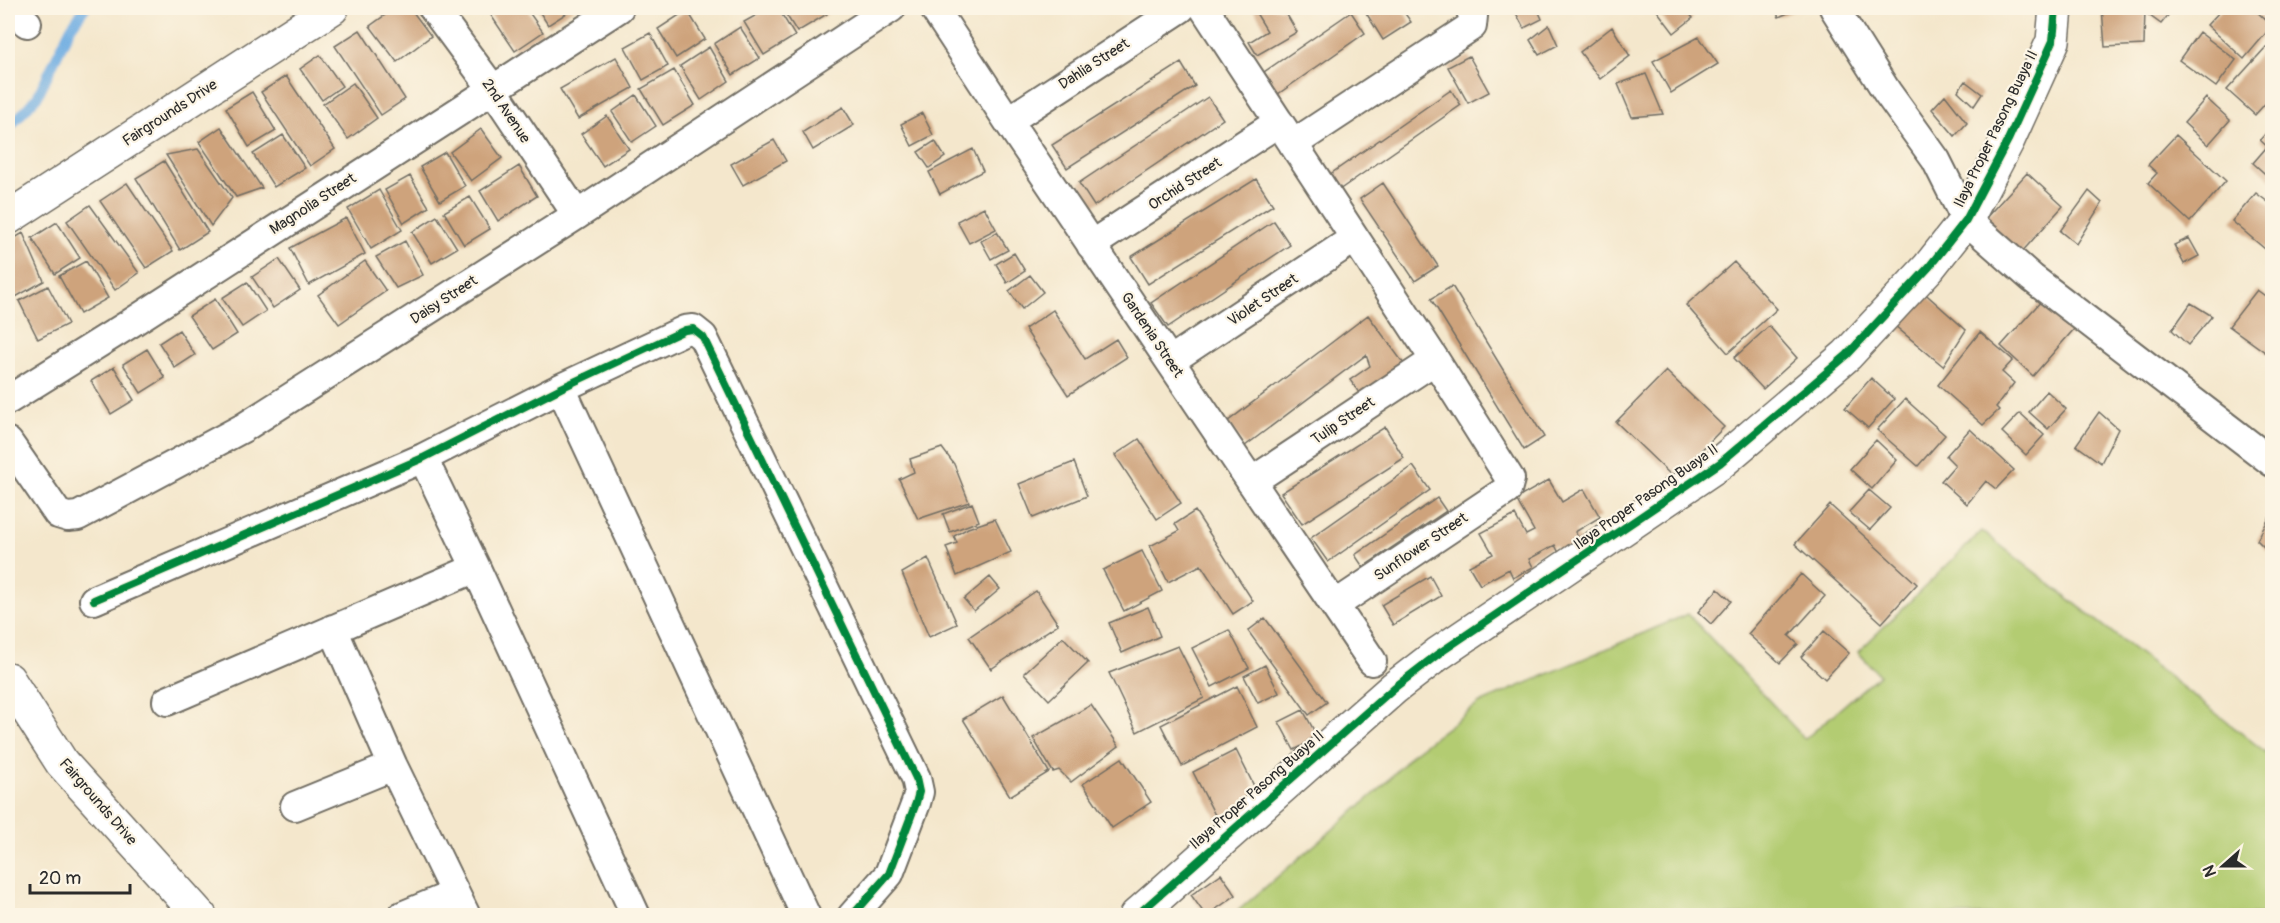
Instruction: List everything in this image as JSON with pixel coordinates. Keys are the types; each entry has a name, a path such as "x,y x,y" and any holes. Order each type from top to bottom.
{"street":[{"name":"Fairgrounds Drive","path":"8,218 332,8"},
{"name":"2nd Avenue","path":"433,8 492,88 577,216"},
{"name":"Magnolia Street","path":"8,400 619,8"},
{"name":"Daisy Street","path":"8,442 58,514 68,518 78,516 243,428 577,216 891,8"},
{"name":"Gardenia Street","path":"934,8 1372,661"},
{"name":"Dahlia Street","path":"1008,121 1181,8"},
{"path":"1204,8 1435,360"},
{"path":"1834,8 1887,92 1936,160 1966,220 2032,278 2272,462"},
{"name":"Ilaya Proper Pasong Buaya II","path":"1136,915 1394,688 1438,654 1720,463 1847,355 1929,267 1966,220 2008,141 2053,41 2056,8"},
{"name":"Orchid Street","path":"1091,245 1286,133 1471,17"},
{"name":"Violet Street","path":"1170,361 1355,238"},
{"path":"94,600 423,458 561,387 685,330 693,329 703,337 916,778 919,792 889,874 852,915"},
{"name":"Tulip Street","path":"1251,482 1435,360"},
{"name":"Sunflower Street","path":"1335,605 1507,490 1510,479 1503,466 1435,360"},
{"path":"561,387 806,915"},
{"path":"423,458 636,915"},
{"path":"167,701 476,568"},
{"path":"333,629 393,766 461,905 402,915"},
{"name":"Fairgrounds Drive","path":"8,679 62,763 200,915"},
{"path":"295,806 393,766"}],"green space":[{"path":"1982,531 2272,757 2272,915 1233,915 1381,788 1413,753 1480,703 1688,614 1805,739 1879,675 1858,652"}],"building":[{"path":"395,8 410,8 431,36 397,62 370,26"},
{"path":"486,8 526,8 543,32 515,51"},
{"path":"537,8 575,8 548,25"},
{"path":"769,8 778,8 795,36 764,55 744,22"},
{"path":"782,8 823,8 827,14 797,32"},
{"path":"1253,8 1283,8 1297,32 1257,55 1249,42 1267,31"},
{"path":"1363,8 1401,8 1411,22 1383,40"},
{"path":"1529,8 1537,8 1542,19 1524,28 1516,13"},
{"path":"1655,8 1685,8 1693,18 1674,33"},
{"path":"1774,8 1799,8 1779,17"},
{"path":"2102,8 2145,8 2144,45 2105,47"},
{"path":"2150,8 2174,8 2161,24 2146,13"},
{"path":"2223,8 2253,8 2272,26 2244,59 2207,25"},
{"path":"687,10 705,39 676,58 658,29"},
{"path":"1351,12 1365,33 1278,94 1264,72"},
{"path":"1549,25 1558,45 1539,55 1530,40"},
{"path":"740,27 760,58 733,75 714,44"},
{"path":"1612,27 1630,56 1600,79 1580,52"},
{"path":"360,30 405,99 381,115 335,46"},
{"path":"2199,32 2236,60 2216,87 2179,60"},
{"path":"650,33 668,66 643,80 625,47"},
{"path":"1699,37 1718,64 1671,93 1653,61"},
{"path":"709,47 729,81 701,100 680,66"},
{"path":"2266,47 2272,52 2272,96 2255,115 2227,90"},
{"path":"320,55 342,86 322,100 300,69"},
{"path":"1469,56 1489,92 1468,103 1448,67"},
{"path":"616,57 633,88 578,119 560,89"},
{"path":"1181,63 1195,86 1067,168 1052,145"},
{"path":"674,70 695,105 663,125 641,89"},
{"path":"1646,74 1663,114 1632,117 1618,84"},
{"path":"286,76 335,149 310,166 261,92"},
{"path":"1965,81 1982,94 1974,106 1958,91"},
{"path":"353,83 377,118 348,139 323,104"},
{"path":"1451,90 1461,105 1339,190 1329,175"},
{"path":"252,92 276,131 249,147 226,108"},
{"path":"636,95 656,126 632,142 612,112"},
{"path":"1945,95 1967,123 1955,136 1932,109"},
{"path":"1208,97 1223,119 1094,206 1079,183"},
{"path":"2206,98 2230,120 2208,145 2184,123"},
{"path":"843,107 854,125 813,150 803,132"},
{"path":"922,113 933,135 912,146 901,124"},
{"path":"607,116 629,149 603,166 581,134"},
{"path":"2272,126 2272,151 2260,140"},
{"path":"221,127 262,188 236,197 199,142"},
{"path":"481,129 502,158 471,181 450,152"},
{"path":"283,135 305,168 274,187 253,154"},
{"path":"2176,135 2226,181 2190,222 2148,183 2157,173 2148,165"},
{"path":"774,140 786,161 743,185 731,164"},
{"path":"935,141 945,157 929,168 918,152"},
{"path":"2266,148 2272,155 2272,180 2253,163"},
{"path":"198,149 232,198 211,226 166,155"},
{"path":"973,149 983,171 940,194 929,172"},
{"path":"445,152 465,186 440,201 420,167"},
{"path":"164,161 208,232 180,250 136,178"},
{"path":"519,166 537,196 498,221 480,191"},
{"path":"2027,173 2063,206 2020,254 1983,221"},
{"path":"410,176 429,207 404,223 385,190"},
{"path":"1256,179 1273,205 1148,284 1131,257"},
{"path":"127,183 173,251 146,268 100,201"},
{"path":"1383,183 1438,266 1415,281 1360,199"},
{"path":"379,190 402,230 371,249 348,209"},
{"path":"2089,191 2102,203 2076,244 2060,231"},
{"path":"2256,193 2272,205 2272,255 2232,221"},
{"path":"470,197 490,229 464,245 444,212"},
{"path":"90,205 139,273 115,290 67,221"},
{"path":"984,207 996,229 969,243 957,221"},
{"path":"437,216 457,248 432,263 412,232"},
{"path":"346,218 365,254 309,285 290,248"},
{"path":"1274,221 1290,245 1168,327 1151,303"},
{"path":"57,222 80,258 55,274 32,238"},
{"path":"997,232 1008,250 991,259 981,241"},
{"path":"23,233 44,281 14,298 8,286 8,242"},
{"path":"2189,238 2199,256 2184,264 2174,245"},
{"path":"405,241 423,275 396,288 376,257"},
{"path":"1014,253 1025,271 1007,283 996,264"},
{"path":"279,259 300,290 273,308 252,277"},
{"path":"86,261 108,298 80,314 59,276"},
{"path":"365,261 386,291 339,324 318,295"},
{"path":"1734,262 1777,309 1728,353 1686,305"},
{"path":"1030,275 1043,292 1022,309 1009,291"},
{"path":"247,282 266,311 242,327 222,298"},
{"path":"48,286 68,324 38,339 19,301"},
{"path":"1452,286 1544,437 1524,450 1431,299"},
{"path":"1920,289 1966,330 1943,366 1894,325"},
{"path":"2257,290 2272,301 2272,357 2229,326"},
{"path":"215,299 237,334 212,350 189,316"},
{"path":"2043,299 2075,328 2033,376 2001,346"},
{"path":"2191,303 2212,316 2188,345 2172,330"},
{"path":"1053,310 1085,359 1116,339 1127,357 1068,395 1025,329"},
{"path":"1368,315 1407,368 1364,400 1350,380 1370,366 1366,355 1245,446 1227,422"},
{"path":"1769,326 1797,358 1763,389 1734,358"},
{"path":"179,330 195,355 175,368 159,343"},
{"path":"1980,332 2013,360 2002,372 2014,383 1996,407 1999,410 1983,425 1938,385"},
{"path":"147,349 165,378 141,393 123,364"},
{"path":"114,367 134,400 111,414 91,381"},
{"path":"1666,371 1724,427 1674,478 1616,422"},
{"path":"1871,378 1894,399 1868,428 1845,408"},
{"path":"2047,391 2066,409 2048,429 2029,412"},
{"path":"1905,399 1945,435 1918,466 1877,430"},
{"path":"2099,412 2118,429 2101,463 2076,445"},
{"path":"2020,413 2044,435 2026,455 2002,432"},
{"path":"1385,427 1404,458 1302,524 1281,493"},
{"path":"1970,429 2014,470 1996,489 1986,481 1967,504 1941,481 1955,465 1946,456"},
{"path":"1139,439 1181,503 1157,519 1115,455"},
{"path":"1876,440 1897,460 1872,489 1850,469"},
{"path":"942,448 954,464 969,502 918,519 899,479 914,472 910,459"},
{"path":"1074,462 1087,496 1033,518 1019,484"},
{"path":"1413,466 1430,490 1328,562 1311,538"},
{"path":"1549,480 1562,502 1584,489 1600,517 1575,532 1581,542 1559,553 1555,545 1529,559 1533,567 1513,578 1509,569 1480,585 1469,566 1493,554 1481,533 1515,515 1526,535 1534,531 1516,499"},
{"path":"1869,490 1890,508 1870,530 1849,512"},
{"path":"1437,498 1446,511 1363,567 1355,555"},
{"path":"972,503 979,521 950,532 943,514"},
{"path":"1830,505 1917,584 1882,623 1795,544"},
{"path":"1195,511 1253,601 1233,614 1201,565 1168,582 1150,546 1179,531 1175,524"},
{"path":"2272,513 2272,555 2257,540"},
{"path":"995,519 1011,552 957,576 946,547 957,543 954,536 968,528"},
{"path":"1142,551 1162,591 1124,611 1103,570"},
{"path":"928,558 957,624 929,637 902,573"},
{"path":"1801,574 1825,596 1789,636 1798,644 1780,663 1748,634"},
{"path":"1430,576 1441,596 1393,625 1381,605"},
{"path":"990,577 1000,589 974,611 964,599"},
{"path":"1718,589 1731,601 1711,624 1698,612"},
{"path":"1036,591 1058,624 991,669 969,637"},
{"path":"1148,607 1160,636 1122,653 1109,623"},
{"path":"1265,618 1327,702 1309,715 1248,631"},
{"path":"1229,630 1249,668 1212,687 1192,648"},
{"path":"1824,631 1849,653 1825,679 1801,657"},
{"path":"1063,637 1088,663 1049,700 1024,673"},
{"path":"1178,646 1204,698 1137,732 1109,673"},
{"path":"1265,665 1279,693 1258,703 1244,676"},
{"path":"1237,686 1257,727 1182,766 1161,725"},
{"path":"1003,695 1049,772 1010,796 963,719"},
{"path":"1091,705 1119,746 1071,782 1059,770 1053,772 1033,738"},
{"path":"1303,710 1318,738 1294,750 1279,722"},
{"path":"1236,750 1260,798 1217,819 1193,772"},
{"path":"1122,758 1151,802 1112,828 1083,784"},
{"path":"1221,874 1236,895 1206,916 1191,895"}],"waterway":[{"path":"8,129 37,97 71,27 85,8"}],"cycle path":[{"path":"1136,916 1394,688 1438,654 1720,463 1847,355 1929,267 1966,220 2008,140 2053,41 2056,8"},
{"path":"94,600 423,458 561,388 685,330 693,329 703,337 916,778 919,792 916,803 889,874 852,916"}]}
